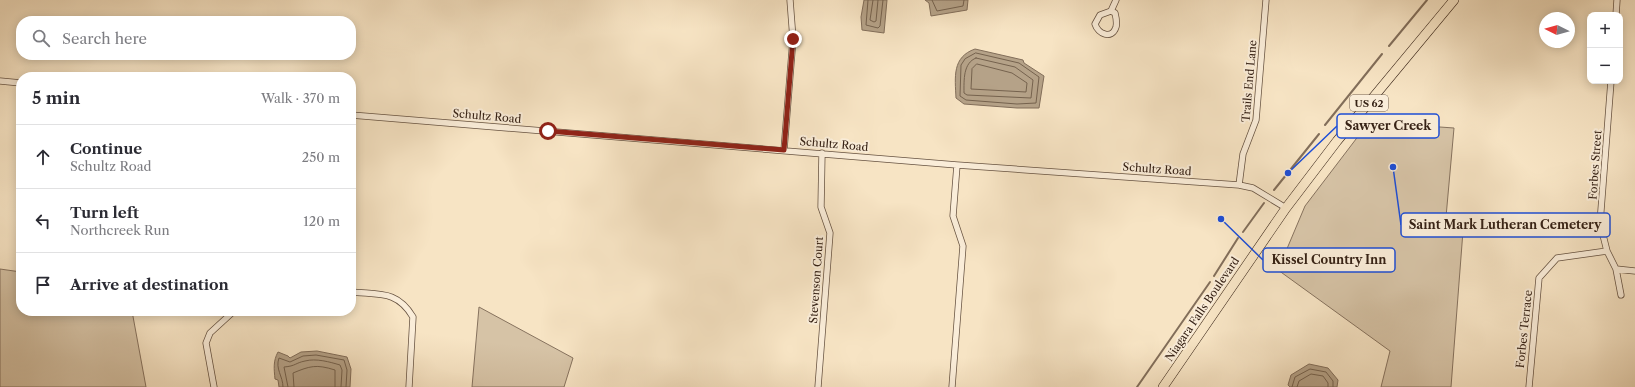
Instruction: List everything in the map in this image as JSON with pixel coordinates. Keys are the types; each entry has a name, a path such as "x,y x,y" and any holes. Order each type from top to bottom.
{"main road":[{"name":"Niagara Falls Boulevard","path":"1163,387 1286,208 1337,141 1454,0"}],"street":[{"path":"784,150 793,39 790,0"},
{"path":"1111,11 1115,13 1116,27 1112,33 1107,35 1101,34 1097,30 1095,24 1100,15 1111,11 1116,0"},
{"name":"Trails End Lane","path":"1239,185 1243,154 1256,120 1266,0"},
{"path":"1616,12 1617,0"},
{"path":"0,80 16,82"},
{"name":"Forbes Street","path":"1611,84 1600,223 1607,251 1616,269 1621,296"},
{"name":"Schultz Road","path":"356,114 957,165 1239,185 1253,188 1286,208"},
{"name":"Stevenson Court","path":"818,387 830,233 820,207 822,153"},
{"path":"952,387 963,246 953,216 957,165"},
{"name":"Forbes Terrace","path":"1529,387 1539,278 1557,258 1607,251"},
{"path":"1616,269 1635,271"},
{"path":"356,293 393,297 402,302 413,317 409,387"},
{"path":"214,387 206,343 210,333 229,316"}],"shaded area":[{"path":"1369,122 1454,128 1446,217 1464,218 1451,387 1381,387 1390,351 1278,270 1305,206"},
{"path":"0,269 16,271 16,316 133,316 146,387 0,387"},
{"path":"479,307 573,358 564,387 472,387"}],"water":[{"path":"864,0 887,0 884,33 862,30 861,17"},
{"path":"925,0 968,0 967,10 931,16 929,3"},
{"path":"975,49 1023,60 1024,63 1044,76 1039,108 964,104 956,98 956,69 962,57"},
{"path":"317,351 347,357 351,369 350,387 279,387 278,380 275,379 274,368 275,359 278,352 290,358 301,352"},
{"path":"1309,364 1328,368 1338,380 1337,387 1290,387 1288,385 1291,375"}],"waterway":[{"path":"1389,46 1427,0"},
{"path":"1325,125 1382,54"},
{"path":"1274,190 1319,134"},
{"path":"1243,232 1264,203"},
{"path":"1214,276 1238,238"},
{"path":"1137,387 1210,282"}],"place":[{"name":"Saint Mark Lutheran Cemetery","path":"1393,167"},
{"name":"Sawyer Creek","path":"1288,173"},
{"name":"Kissel Country Inn","path":"1221,219"}],"route":[{"path":"548,131 784,150 793,39"}]}
